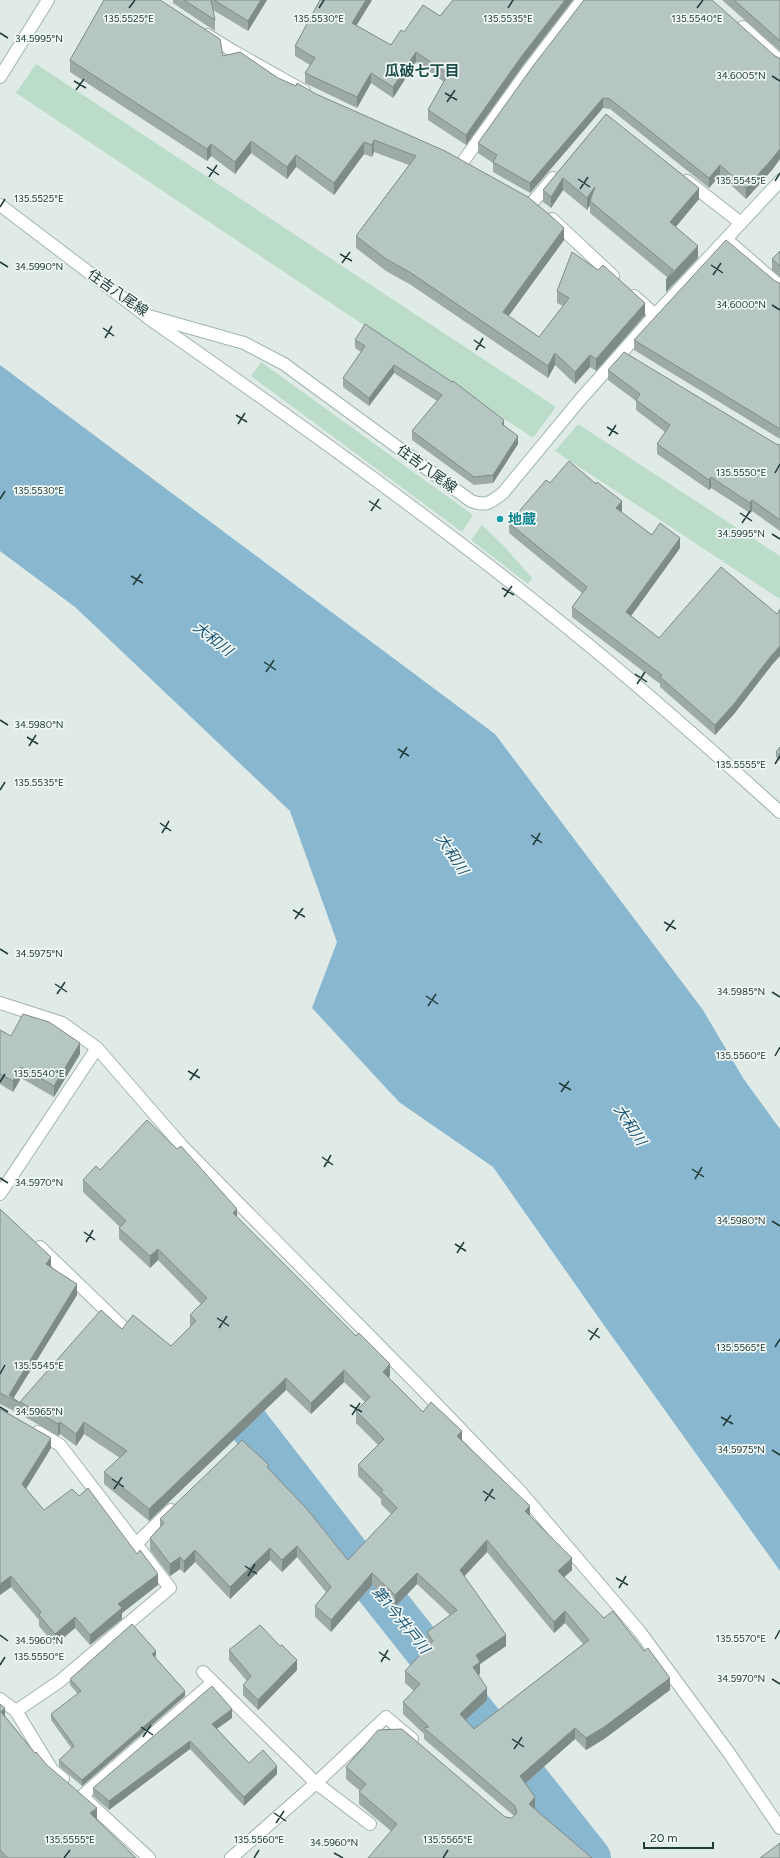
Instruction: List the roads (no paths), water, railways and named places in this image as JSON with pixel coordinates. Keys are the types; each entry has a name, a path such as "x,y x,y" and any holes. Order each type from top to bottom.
{"street":[{"path":"0,77 48,0"},
{"path":"474,171 457,161 582,0"},
{"path":"736,21 780,61"},
{"path":"200,30 233,51 312,96"},
{"path":"532,203 561,168"},
{"path":"679,174 741,223"},
{"name":"住吉八尾線","path":"0,205 145,315 244,343 284,364 471,501 480,505 492,502 503,493 579,401 622,352 780,181"},
{"path":"519,196 532,203 556,222 655,315"},
{"path":"726,239 780,286"},
{"path":"145,315 230,375 461,544 585,642 706,745 780,812"},
{"path":"622,352 635,360"},
{"path":"0,1003 62,1023 97,1048 183,1147 417,1384 519,1490 640,1632 729,1753 780,1828"},
{"path":"0,1194 97,1048"},
{"path":"33,1241 123,1327"},
{"path":"16,1711 60,1681 170,1588 60,1445 27,1426"},
{"path":"136,1544 180,1501"},
{"path":"203,1672 316,1783 370,1824"},
{"path":"82,1796 213,1682"},
{"path":"0,1699 16,1711 52,1770 149,1858"},
{"path":"230,1858 316,1783 386,1717 422,1747"}],"water":[{"name":"大和川","path":"0,365 495,734 703,1010 743,1078 780,1129 780,1571 493,1167 399,1102 312,1008 337,942 290,811 75,607 0,551"}],"waterway":[{"name":"第1今井戸川","path":"209,1384 246,1421 363,1572 590,1858"}],"place":[{"name":"地蔵","path":"500,519"}],"district":[{"name":"瓜破七丁目","path":"422,71"}]}
